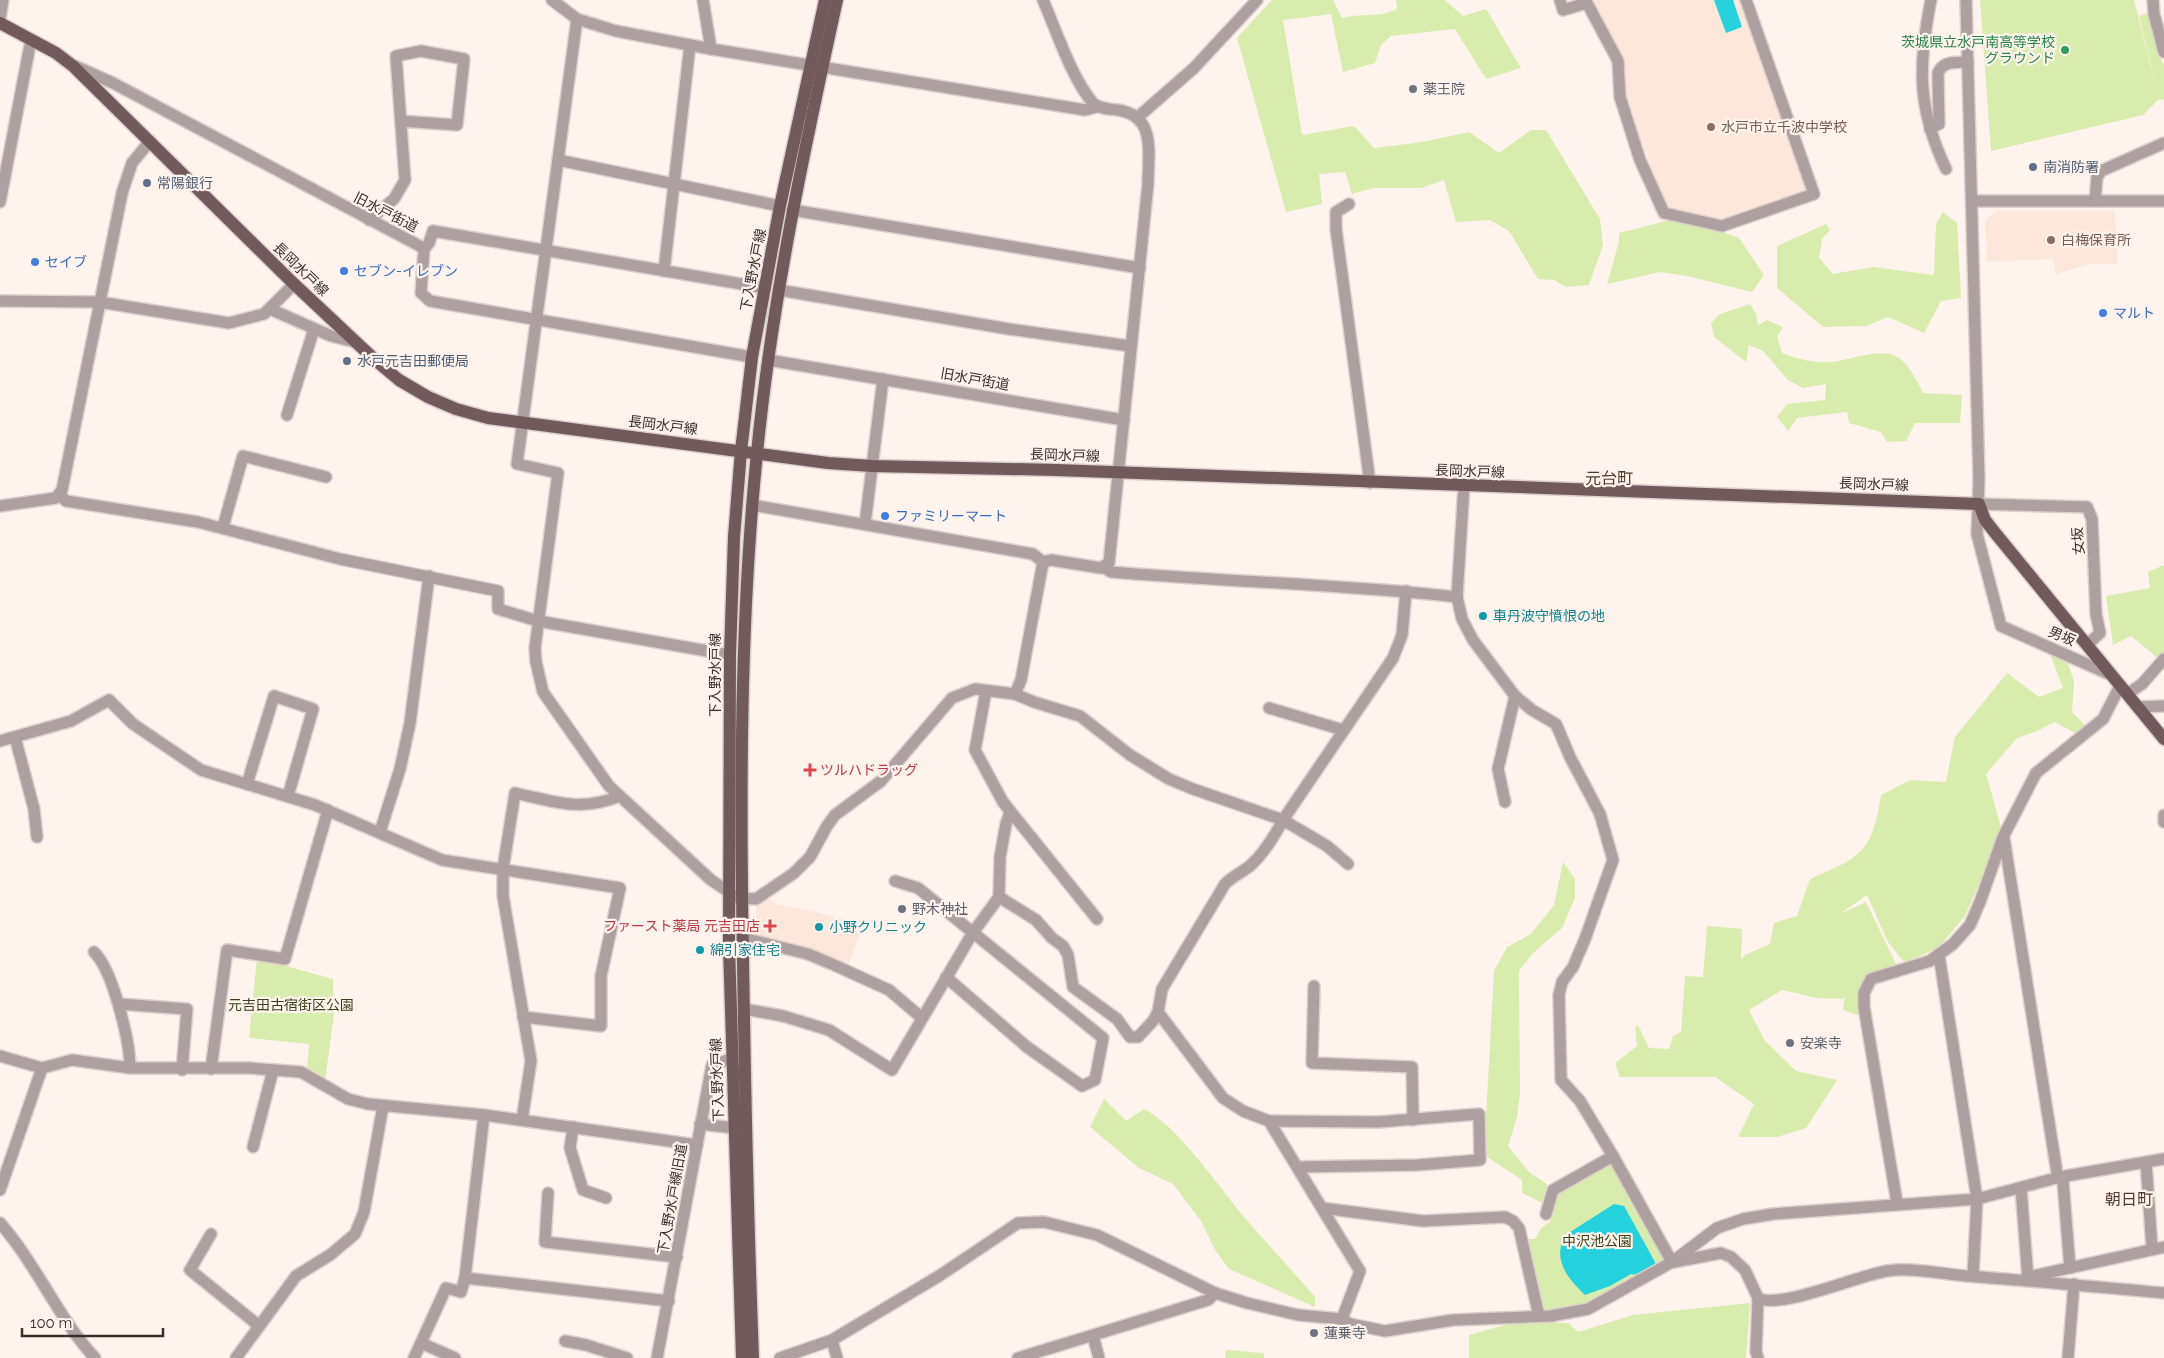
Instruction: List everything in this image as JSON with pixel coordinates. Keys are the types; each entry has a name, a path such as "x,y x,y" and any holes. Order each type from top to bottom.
{"main road":[{"name":"下入野水戸線","path":"742,1358 731,1059 729,894 730,655 734,537 741,450 752,357 765,288 786,208 816,66 824,0"},
{"name":"下入野水戸線","path":"816,66 837,0"},
{"name":"長岡水戸線","path":"0,21 73,66 294,284 398,380 428,397 456,409 522,424 872,466 960,466 1370,483 1979,504"},
{"name":"下入野水戸線","path":"753,1358 742,898 743,658 752,505 768,360 780,290 786,208"},
{"path":"1979,504 1985,520 1996,534 2164,739"}],"street":[{"path":"0,21 3,0"},
{"path":"552,0 577,18 616,31 711,50 1085,110 1097,107 1129,112 1138,117 1148,136 1148,184 1109,563 1105,568"},
{"path":"703,0 711,50"},
{"path":"1043,0 1078,80 1097,107"},
{"path":"1138,117 1194,68 1257,0"},
{"path":"1560,0 1564,10 1587,3 1618,61 1620,97 1640,160 1664,213 1722,226 1814,194 1746,0"},
{"path":"1931,0 1922,44 1922,73 1930,129 1946,169"},
{"path":"1966,0 1979,504"},
{"path":"2153,0 2154,14 2164,52"},
{"path":"577,18 517,464 558,472 538,621 536,662 543,692 593,764 620,796 711,880 729,894 742,898 756,898 794,874 810,857 826,826 835,815 881,781 952,698 965,691 975,689 1016,694 1034,702 1080,716 1130,755 1169,778 1193,789 1283,820 1327,846 1348,864"},
{"path":"0,202 31,40"},
{"path":"664,271 690,45"},
{"path":"369,220 394,199 405,180 396,56 421,51 464,59 457,125 401,121"},
{"path":"1930,129 1939,124 1938,73 1941,66 1947,63 1968,62"},
{"name":"旧水戸街道","path":"73,66 127,91 424,249 421,293 430,301 752,357"},
{"path":"0,506 56,498 60,495 99,302 127,177 138,155 150,140"},
{"path":"2095,201 2097,177 2101,171 2164,143"},
{"path":"558,160 786,208 1140,268"},
{"path":"1972,201 2164,201"},
{"path":"1349,204 1336,212 1336,229 1370,483"},
{"path":"424,249 429,243 433,231 765,288"},
{"path":"0,302 99,302 229,323 254,318 270,309 294,284"},
{"path":"780,290 1009,329 1130,346"},
{"path":"270,309 347,342 355,342"},
{"path":"287,415 314,328"},
{"name":"旧水戸街道","path":"768,360 1124,420"},
{"path":"865,524 883,378"},
{"path":"223,527 243,456 326,477"},
{"path":"1464,486 1457,597 1462,619 1473,640 1516,696 1532,710 1556,724 1570,757 1600,814 1613,860 1585,939 1573,967 1562,982 1559,995 1562,1080 1580,1101 1672,1262"},
{"path":"60,495 66,500 223,527 340,559 498,591 498,609 538,621 730,655"},
{"name":"男坂","path":"1979,504 1976,526 1978,545 2001,626 2094,665 2110,674"},
{"name":"女坂","path":"1979,504 2087,507 2092,519 2096,614 2100,633 2087,645"},
{"path":"752,505 1033,554 1043,562"},
{"path":"1043,562 1052,560 1105,568 1112,572 1170,577 1406,591 1457,597"},
{"path":"1016,694 1021,680 1043,562"},
{"path":"380,832 400,769 410,723 429,576"},
{"path":"999,897 1036,920 1052,938 1063,946 1068,955 1073,987 1117,1019 1130,1037 1138,1037 1158,1012 1162,989 1225,884 1260,857 1268,847 1283,820 1388,664 1399,643 1406,591"},
{"path":"1897,1204 1864,1007 1864,993 1871,979 1930,961 1953,944 1970,925 2003,836 2036,773 2103,719 2123,690 2142,684 2164,659"},
{"path":"986,691 975,750 1010,812 1097,919"},
{"path":"247,784 274,696 313,709 288,796"},
{"path":"1505,802 1498,769 1516,696"},
{"path":"0,741 72,721 109,700 133,724 201,770 328,810 442,860 620,888 601,976 601,1026 523,1017"},
{"path":"2138,708 2164,706"},
{"path":"1269,708 1343,730"},
{"path":"15,737 34,809 37,838"},
{"path":"522,1120 531,1060 505,913 503,869 515,793 586,806 600,804 620,796"},
{"path":"210,1069 227,950 285,959 328,810"},
{"path":"744,1009 783,1016 829,1030 892,1070 972,934 999,897 1000,857 1010,812"},
{"path":"2164,815 2164,822"},
{"path":"2003,836 2057,1173 2063,1182 2070,1268"},
{"path":"896,881 918,888 972,934 1103,1038 1095,1080 1082,1086 1027,1047 946,977"},
{"path":"743,938 808,954 834,965 889,990 922,1018"},
{"path":"94,952 100,958 119,1004 130,1052 130,1068"},
{"path":"1939,955 1977,1199 1973,1276"},
{"path":"1314,986 1312,1063 1412,1067 1413,1120"},
{"path":"119,1004 187,1008 182,1070"},
{"path":"1158,1012 1223,1098 1243,1111 1270,1120 1413,1120 1479,1114 1480,1160 1418,1165 1298,1167"},
{"path":"0,1056 42,1068 72,1060 130,1068 301,1072 348,1099 383,1106 484,1115 697,1145"},
{"name":"下入野水戸線旧道","path":"657,1358 712,1065 731,1059"},
{"path":"0,1190 42,1068"},
{"path":"253,1147 273,1070"},
{"path":"236,1358 258,1325 296,1276 330,1255 355,1234 364,1212 383,1106"},
{"path":"414,1358 446,1288 461,1292 465,1278 484,1115"},
{"path":"1270,1120 1360,1271 1342,1319"},
{"path":"700,1124 734,1128"},
{"path":"573,1127 570,1148 583,1190 606,1198"},
{"path":"1546,1214 1552,1190 1613,1156"},
{"path":"780,1358 832,1340 939,1276 1018,1223 1044,1222 1097,1235 1215,1293 1298,1315 1342,1319 1350,1324 1385,1331 1453,1320 1551,1316 1588,1309 1672,1262 1717,1228 1743,1218 1977,1199 2060,1177 2164,1159"},
{"path":"2146,1162 2152,1248"},
{"path":"2021,1188 2028,1280"},
{"path":"548,1193 546,1242 677,1257"},
{"path":"1322,1208 1424,1222 1505,1218 1513,1221 1519,1228 1539,1316"},
{"path":"0,1223 28,1259 84,1346 95,1358"},
{"path":"211,1234 190,1270 258,1325"},
{"path":"2028,1280 2033,1276 2164,1246"},
{"path":"1672,1262 1704,1254 1726,1254 1745,1270 1758,1298 1756,1356"},
{"path":"1758,1298 1768,1301 1789,1299 1886,1271 2028,1280 2164,1293"},
{"path":"465,1278 668,1301"},
{"path":"2068,1358 2074,1284"},
{"path":"1018,1358 1208,1300 1215,1293"},
{"path":"1093,1336 1099,1358"},
{"path":"832,1340 837,1358"},
{"path":"565,1341 586,1345 627,1358"},
{"path":"421,1343 455,1358"}],"shaded area":[{"name":"水戸市立千波中学校","path":"1589,0 1742,0 1808,190 1719,220 1666,206"},
{"name":"白梅保育所","path":"1995,211 2115,211 2118,264 2091,264 2056,274 2053,259 1987,262 1985,221"},
{"path":"767,897 778,905 816,912 863,925 848,966 757,938 756,907"}],"green space":[{"path":"1272,0 1333,0 1342,18 1390,12 1397,9 1396,0 1445,0 1463,16 1486,9 1521,68 1486,79 1455,29 1391,36 1381,45 1375,63 1343,72 1331,14 1283,20 1302,135 1354,126 1374,148 1422,142 1469,132 1499,153 1531,130 1546,130 1600,219 1603,245 1589,285 1566,287 1554,280 1538,279 1509,231 1490,220 1456,222 1444,180 1421,188 1374,188 1352,194 1345,172 1319,174 1322,204 1286,212 1237,38"},
{"name":"茨城県立水戸南高等学校 グラウンド","path":"1980,0 2134,0 2159,99 2143,115 1991,151"},
{"path":"2148,13 2157,51 2164,65 2164,100 2159,99 2139,16"},
{"path":"1943,212 1957,223 1961,298 1941,301 1924,333 1888,317 1866,326 1823,327 1777,288 1777,246 1826,224 1830,230 1822,239 1819,258 1833,274 1873,267 1934,275 1936,224"},
{"path":"1674,219 1704,225 1739,238 1764,275 1752,292 1687,276 1660,272 1607,284 1619,242 1619,233"},
{"path":"1750,304 1756,314 1758,325 1767,320 1783,327 1777,336 1782,353 1818,362 1839,361 1883,353 1892,355 1907,365 1923,393 1962,395 1960,423 1915,423 1906,441 1887,442 1881,432 1849,423 1847,412 1797,418 1788,431 1777,417 1787,404 1825,400 1826,384 1803,388 1788,380 1763,351 1749,345 1746,362 1714,337 1711,323 1720,314"},
{"path":"2164,565 2164,659 2159,659 2131,636 2113,645 2106,596 2150,588 2148,572"},
{"path":"2049,651 2066,658 2074,681 2072,712 2086,726 2075,733 2055,722 2017,738 1986,774 2001,827 1965,916 1939,947 1905,963 1888,942 1867,895 1840,914 1866,902 1896,964 1863,980 1858,1015 1843,1010 1845,995 1843,999 1816,998 1782,990 1749,1010 1765,1041 1796,1071 1837,1080 1806,1128 1777,1137 1738,1137 1754,1104 1715,1077 1620,1077 1615,1063 1637,1046 1635,1028 1638,1025 1649,1048 1669,1049 1673,1036 1681,1032 1685,976 1703,977 1707,926 1742,929 1741,959 1745,955 1770,944 1774,923 1797,916 1810,879 1853,858 1868,841 1873,830 1881,795 1910,780 1946,782 1955,737 2007,673 2039,697 2063,688"},
{"path":"1563,862 1575,879 1575,898 1562,928 1533,953 1519,971 1520,1094 1517,1117 1508,1146 1529,1172 1547,1184 1542,1203 1522,1193 1522,1180 1487,1157 1486,1117 1494,971 1507,947 1531,934 1554,905"},
{"name":"元吉田古宿街区公園","path":"257,958 333,979 333,998 336,999 325,1081 307,1069 309,1044 249,1038"},
{"path":"1104,1099 1126,1121 1144,1109 1171,1129 1244,1217 1315,1297 1315,1307 1229,1269 1215,1250 1201,1221 1173,1184 1139,1168 1090,1127"},
{"name":"中沢池公園","path":"1609,1164 1615,1165 1664,1257 1662,1264 1587,1304 1545,1312 1528,1239 1535,1239 1542,1227 1550,1222 1557,1194"},
{"path":"1750,1303 1746,1358 1469,1358 1469,1335 1516,1322 1569,1323 1578,1332 1633,1315"},
{"path":"1226,1350 1264,1353 1264,1358 1225,1358"}],"water":[{"path":"1714,0 1733,0 1742,27 1726,33"},
{"path":"1614,1204 1624,1206 1655,1262 1654,1266 1638,1275 1631,1274 1610,1286 1585,1295 1567,1275 1563,1267 1560,1251 1562,1243 1567,1234"}],"place":[{"name":"茨城県立水戸南高等学校 グラウンド","path":"2065,50"},
{"name":"薬王院","path":"1413,89"},
{"name":"水戸市立千波中学校","path":"1711,127"},
{"name":"南消防署","path":"2033,167"},
{"name":"常陽銀行","path":"147,183"},
{"name":"白梅保育所","path":"2051,240"},
{"name":"セイブ","path":"35,262"},
{"name":"セブン-イレブン","path":"344,271"},
{"name":"マルト","path":"2103,313"},
{"name":"水戸元吉田郵便局","path":"347,361"},
{"name":"ファミリーマート","path":"885,516"},
{"name":"車丹波守憤恨の地","path":"1483,616"},
{"name":"ツルハドラッグ","path":"810,770"},
{"name":"野木神社","path":"902,909"},
{"name":"ファースト薬局 元吉田店","path":"770,926"},
{"name":"小野クリニック","path":"819,927"},
{"name":"綿引家住宅","path":"700,950"},
{"name":"安楽寺","path":"1790,1043"},
{"name":"蓮乗寺","path":"1314,1333"}],"district":[{"name":"元台町","path":"1609,478"},
{"name":"朝日町","path":"2129,1199"}]}
